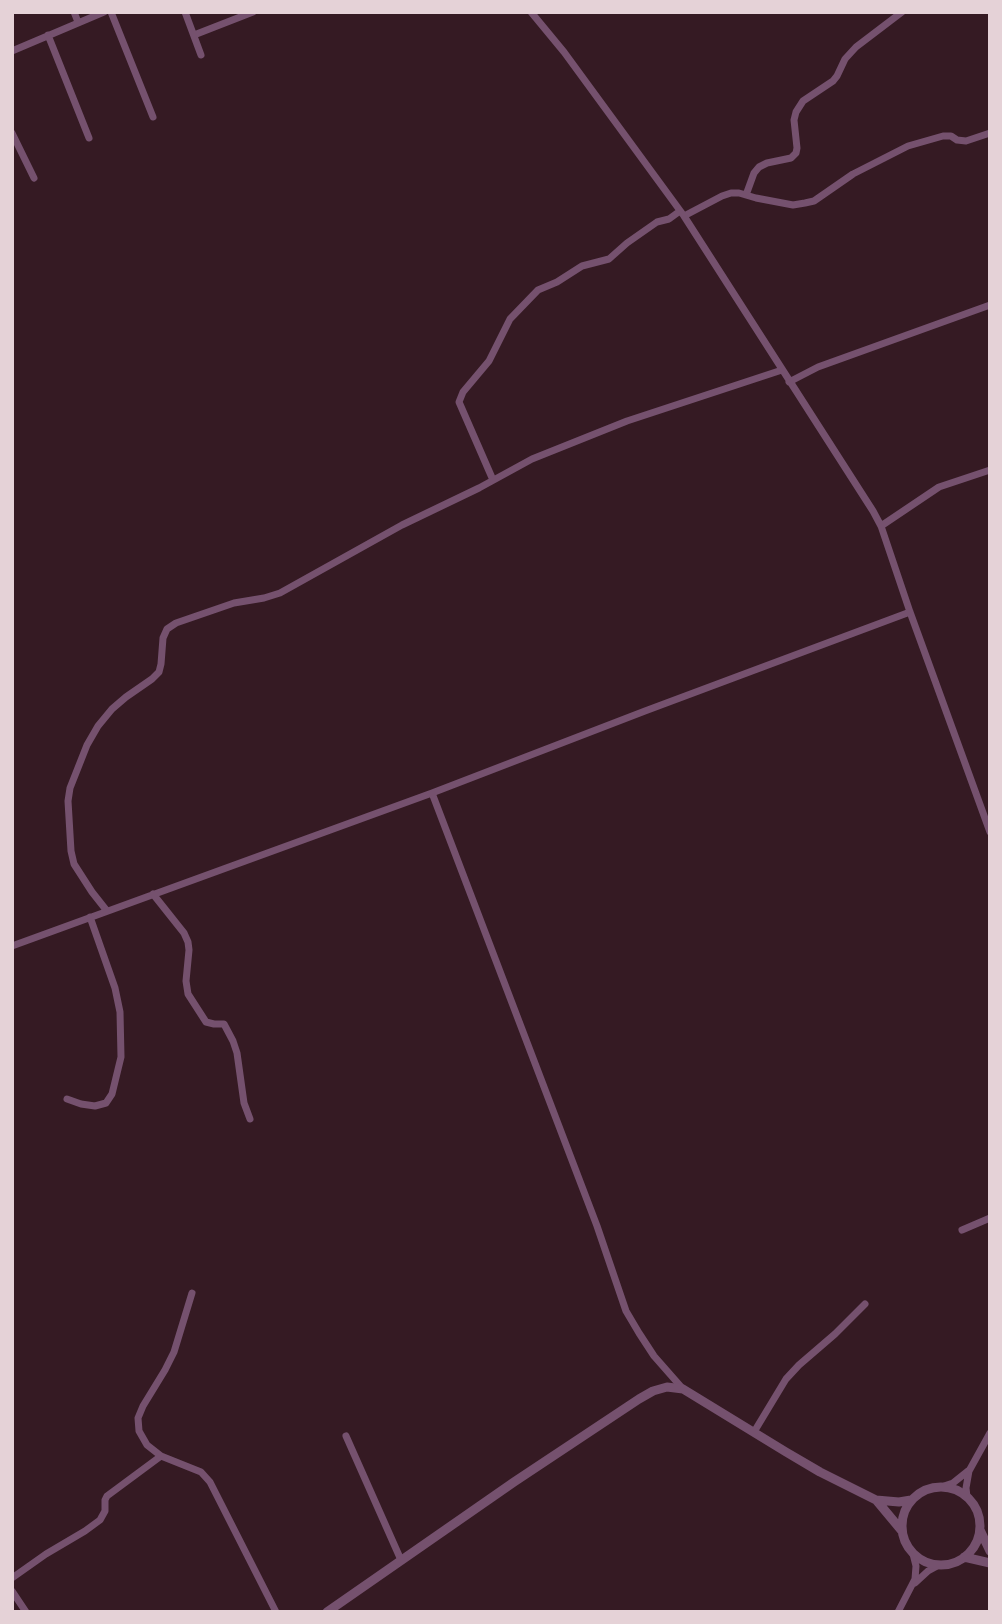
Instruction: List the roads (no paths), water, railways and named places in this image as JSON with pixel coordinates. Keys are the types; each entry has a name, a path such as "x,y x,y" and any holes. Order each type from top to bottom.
{"street":[{"path":"74,12 78,22"},
{"path":"12,51 104,12"},
{"path":"111,12 153,117"},
{"path":"186,12 201,55"},
{"path":"194,36 253,12"},
{"path":"531,12 565,52 682,214 873,510 990,832"},
{"path":"746,195 759,167 790,158 796,153 794,120 803,101 833,81 856,47 902,12"},
{"path":"48,35 89,138"},
{"path":"492,480 458,402 489,361 510,319 538,290 558,282 582,266 608,259 657,222 722,196 739,193 793,205 814,201 853,174 908,146 943,136 966,142 990,132"},
{"path":"12,133 34,178"},
{"path":"789,382 818,367 990,305"},
{"path":"107,911 74,864 68,802 70,788 87,745 98,726 125,697 159,672 163,638 167,629 176,623 234,603 280,593 532,459 627,421 782,370"},
{"path":"881,526 939,487 990,470"},
{"path":"12,946 432,793 910,612"},
{"path":"432,793 597,1226 626,1311 639,1334 683,1389 820,1472 876,1500 911,1500"},
{"path":"153,894 188,942 188,994 206,1022 224,1024 233,1041 244,1103 250,1119"},
{"path":"67,1099 95,1106 106,1103 112,1094 121,1057 120,1012 90,917"},
{"path":"962,1230 990,1218"},
{"path":"192,1293 174,1352 138,1418 139,1431 147,1445 161,1455 201,1472 209,1482 276,1612"},
{"path":"754,1432 786,1379 799,1364 866,1304"},
{"path":"327,1612 653,1391 667,1387 683,1389"},
{"path":"967,1497 969,1471 990,1433"},
{"path":"346,1436 401,1560"},
{"path":"12,1578 100,1520 105,1511 104,1500 107,1496 161,1455"},
{"path":"902,1532 903,1515 911,1500 920,1492 953,1483 969,1471"},
{"path":"913,1555 925,1562 939,1565 952,1563 972,1550 977,1541 980,1530 975,1506 967,1497 944,1486"},
{"path":"876,1500 902,1532 916,1566 915,1579 898,1612"},
{"path":"980,1530 990,1551"},
{"path":"964,1557 990,1563"},
{"path":"909,1590 939,1565"},
{"path":"12,1591 26,1612"}]}
